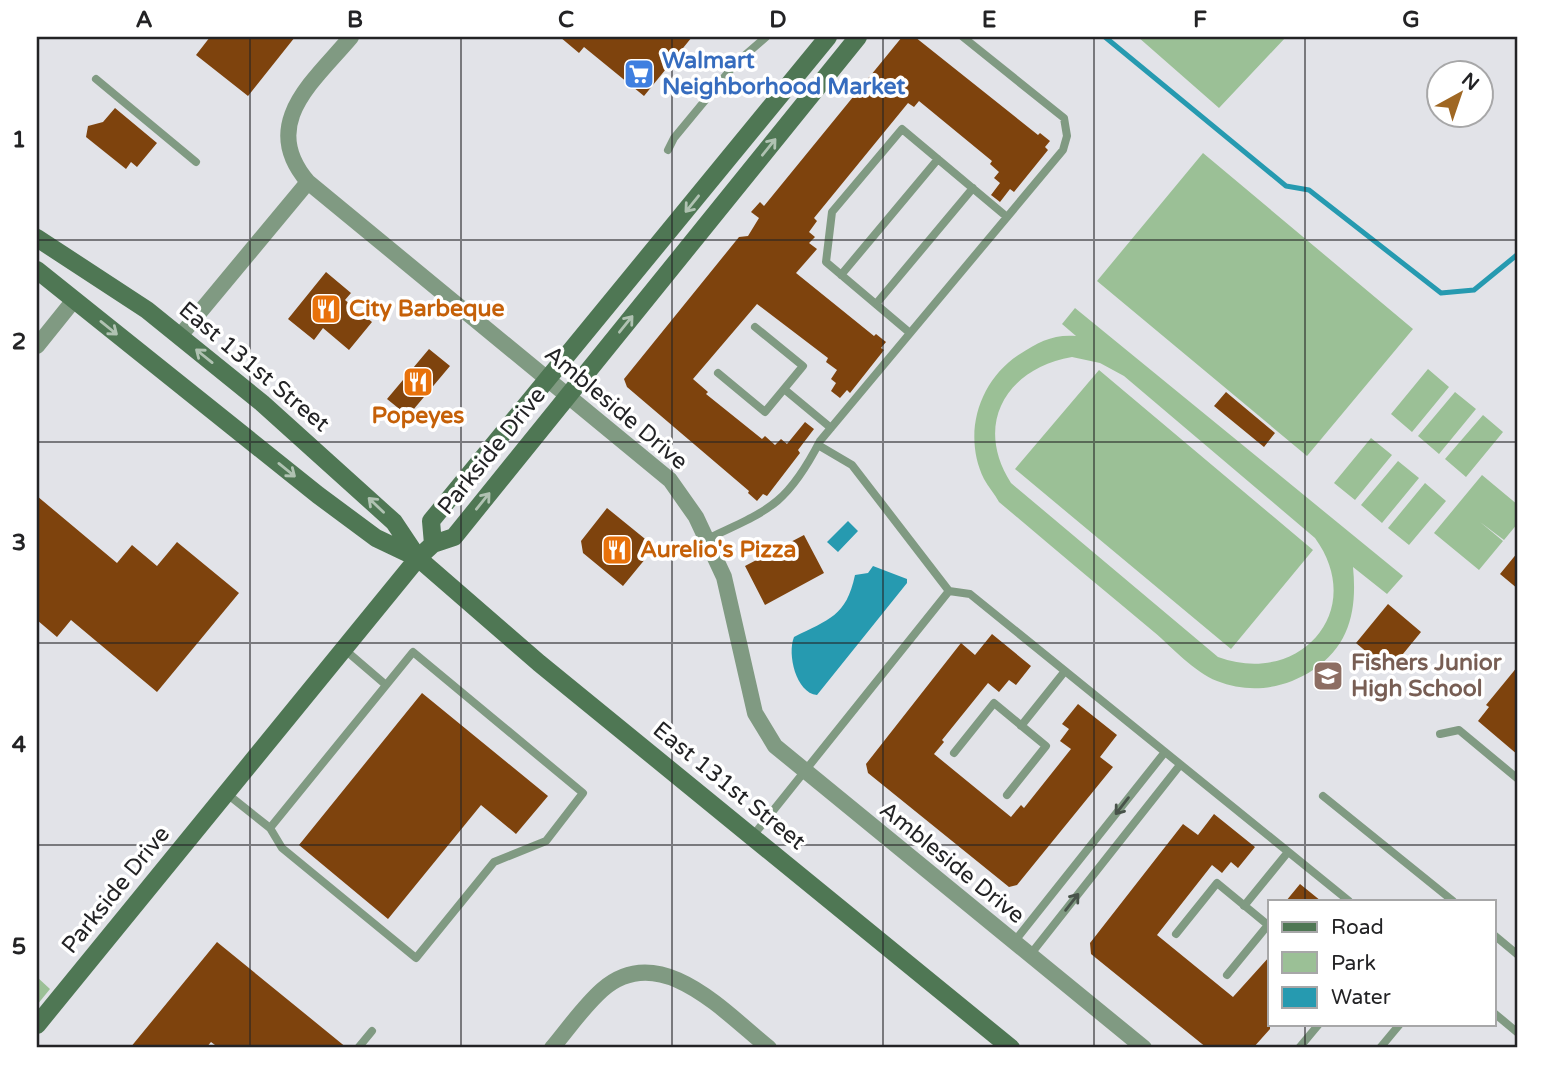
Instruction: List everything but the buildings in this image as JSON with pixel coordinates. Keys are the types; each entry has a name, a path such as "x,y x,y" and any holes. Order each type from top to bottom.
{"street":[{"name":"Ambleside Drive","path":"351,37 295,104 286,123 297,169 308,182 670,480 696,517 724,577 755,713 775,746 1144,1048"},
{"name":"Parkside Drive","path":"433,544 431,521 828,37"},
{"name":"Parkside Drive","path":"37,1025 418,558 433,544 454,537 858,37"},
{"path":"180,336 308,182"},
{"name":"East 131st Street","path":"37,238 125,295 180,336 347,477 394,522 418,558 539,663 1011,1048"},
{"name":"East 131st Street","path":"37,270 328,503 376,538 418,558"},
{"path":"37,346 74,300"},
{"path":"552,1048 593,999 615,981 643,972 684,980 769,1048"}],"lane":[{"path":"668,150 674,138 736,63 766,37"},
{"path":"707,539 765,512 791,491 831,428 1063,150 1067,136 1064,118 962,37"},
{"path":"96,79 196,162"},
{"path":"910,334 826,262 827,235 832,212 902,129 1007,217"},
{"path":"841,275 938,159"},
{"path":"876,304 973,188"},
{"path":"718,373 765,411 803,366 755,327"},
{"path":"784,389 831,428"},
{"path":"818,445 843,457 852,465 949,591 970,594 1348,900"},
{"path":"752,837 949,591"},
{"path":"344,649 386,685"},
{"path":"226,793 270,828 282,848 416,958 494,862 546,841 583,793 413,652 270,828"},
{"path":"1021,726 1065,671"},
{"path":"954,753 994,703 1046,746 1007,795"},
{"path":"1440,734 1459,730 1518,779"},
{"path":"1014,942 1165,752"},
{"path":"1030,955 1180,765"},
{"path":"1322,796 1452,900"},
{"path":"1244,906 1288,852"},
{"path":"1176,934 1217,883 1268,925 1227,975"},
{"path":"1496,937 1518,955"},
{"path":"1496,1015 1518,1033"},
{"path":"1299,1048 1317,1026"},
{"path":"1380,1048 1398,1026"},
{"path":"358,1048 372,1031"}],"green space":[{"path":"1138,37 1286,37 1219,108"},
{"path":"1203,153 1413,329 1307,456 1097,281"},
{"path":"1075,308 1403,576 1387,594 1353,567 1354,597 1349,624 1336,649 1313,670 1290,682 1266,688 1229,685 1208,677 999,502 984,479 978,462 975,427 978,409 994,378 1020,354 1046,340 1060,336 1076,336 1062,324","holes":["1072,357 1100,363 1124,376 1315,538 1329,565 1334,592 1329,616 1317,636 1298,652 1275,661 1248,663 1218,657 1011,483 1000,461 995,440 996,420 1003,402 1014,386 1049,363"]},
{"path":"1428,369 1449,387 1412,432 1391,414"},
{"path":"1099,370 1313,550 1231,649 1015,469"},
{"path":"1455,392 1476,409 1439,454 1418,436"},
{"path":"1483,415 1503,432 1466,477 1445,459"},
{"path":"1371,438 1392,455 1355,500 1334,483"},
{"path":"1398,461 1419,478 1382,523 1361,505"},
{"path":"1482,475 1518,505 1518,523 1504,540 1480,522 1503,541 1479,570 1434,533"},
{"path":"1425,483 1446,501 1409,545 1388,528"},
{"path":"37,977 50,989 37,1005"}],"water":[{"path":"848,521 858,531 838,552 827,542"},
{"path":"873,566 907,579 907,583 817,695 810,693 795,672 792,653 794,637 834,615 847,600 855,575 868,573"}],"waterway":[{"path":"1105,37 1286,186 1309,190 1441,293 1474,290 1518,254"}],"place":[{"name":"Walmart Neighborhood Market","path":"639,74"},
{"name":"City Barbeque","path":"326,309"},
{"name":"Popeyes","path":"418,382"},
{"name":"Aurelio's Pizza","path":"617,550"},
{"name":"Fishers Junior High School","path":"1328,676"}]}
